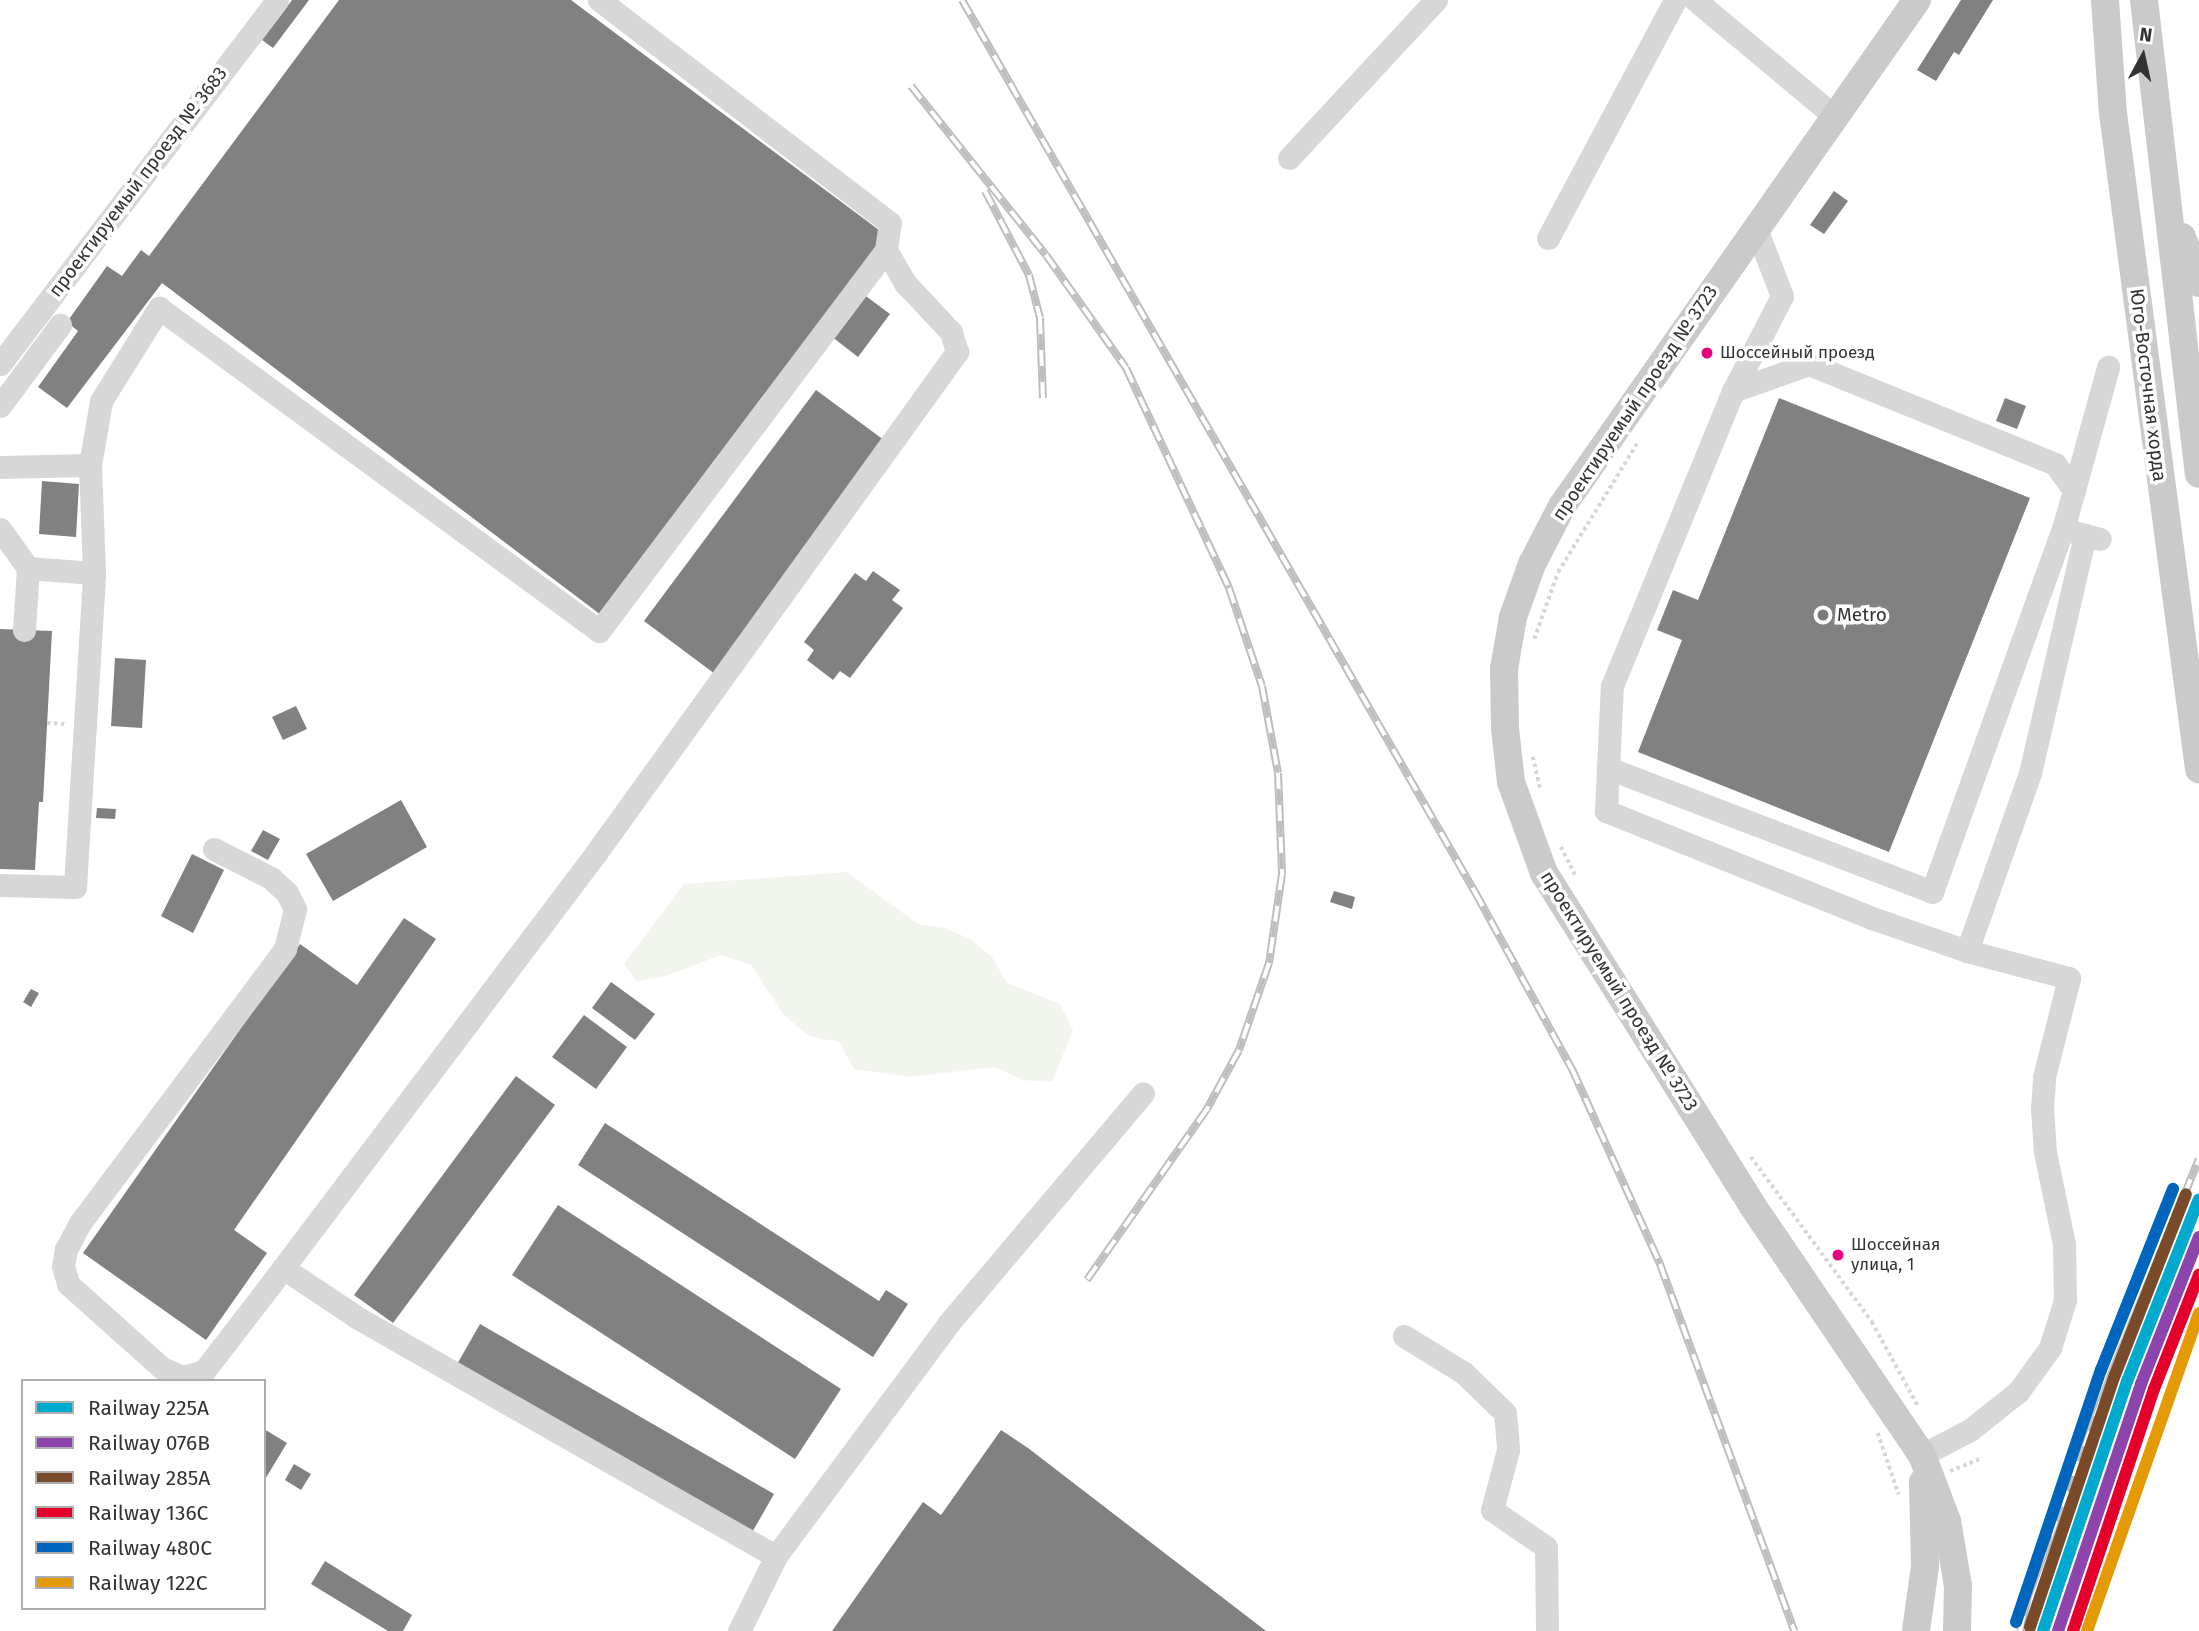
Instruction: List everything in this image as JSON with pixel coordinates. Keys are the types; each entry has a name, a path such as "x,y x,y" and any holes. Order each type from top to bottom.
{"main road":[{"name":"проектируемый проезд № 3723","path":"1917,0 1755,226 1562,506 1532,564 1513,617 1504,669 1511,782 1544,873 1752,1205 1922,1455 1947,1521 1958,1586 1957,1631"},
{"name":"Юго-Восточная хорда","path":"2105,0 2113,113 2199,769"},
{"name":"Юго-Восточная хорда","path":"2144,0 2156,128 2199,474"},
{"path":"2156,128 2177,222 2199,283"},
{"path":"1916,1631 1925,1566 1922,1455"}],"street":[{"name":"проектируемый проезд № 3683","path":"0,364 276,0"},
{"path":"0,885 75,887 94,573 90,466 101,401 159,307 599,631 886,250 890,223 599,0"},
{"path":"1289,158 1436,0"},
{"path":"1548,238 1675,0"},
{"path":"1695,0 1834,116"},
{"path":"1755,226 1782,296 1733,391 1612,686 1606,811 1967,951 2069,978 2044,1077 2042,1109 2045,1152 2064,1244 2065,1300 2050,1348 2018,1392 1970,1430 1922,1455"},
{"path":"214,849 271,878 287,893 295,909 285,949 80,1223 66,1249 63,1266 68,1284 162,1368 182,1377 204,1371 283,1268 596,853 957,352 951,332 905,283 886,250"},
{"path":"0,407 60,325"},
{"path":"1733,391 1810,364 2055,464 2074,490"},
{"path":"1608,768 1932,892 2063,529 2108,367"},
{"path":"0,467 90,466"},
{"path":"0,529 28,568 24,630"},
{"path":"1967,951 2030,773 2092,537 2063,529"},
{"path":"28,568 94,573"},
{"path":"739,1631 776,1556 948,1324 1143,1093"},
{"path":"283,1268 358,1318 776,1556"},
{"path":"1404,1336 1464,1373 1504,1413 1508,1450 1492,1510 1546,1548 1547,1631"}],"path":[{"path":"1877,1431 1900,1503"},
{"path":"1950,1470 1982,1458"}],"shaded area":[{"path":"847,872 918,924 945,928 970,939 992,957 1007,983 1060,1004 1073,1030 1052,1082 1023,1080 994,1067 910,1077 854,1069 839,1042 809,1036 784,1015 751,965 721,955 666,976 637,981 624,964 684,884"}],"building":[{"path":"292,0 309,0 273,48 262,40"},
{"path":"339,0 571,0 887,236 601,615 162,283 67,408 38,387 78,331 67,322 107,266 122,276 141,250 149,256"},
{"path":"1961,0 1993,0 1959,55 1954,52 1936,81 1917,70"},
{"path":"1834,191 1848,201 1824,234 1810,225"},
{"path":"863,294 890,314 858,357 831,336"},
{"path":"816,390 888,443 715,674 644,621"},
{"name":"Metro","path":"1779,398 2030,498 1889,852 1638,752 1682,640 1657,630 1673,590 1698,600"},
{"path":"2005,398 2026,406 2017,429 1996,421"},
{"path":"42,481 79,484 76,537 39,534"},
{"path":"873,571 900,590 892,600 903,608 850,678 840,671 833,680 807,660 814,650 804,642 855,573 866,581"},
{"path":"0,629 52,631 43,802 39,802 35,870 0,869"},
{"path":"115,658 146,660 142,728 111,726"},
{"path":"296,706 307,729 283,740 272,717"},
{"path":"401,800 427,847 333,901 306,854"},
{"path":"97,808 116,809 115,819 96,818"},
{"path":"263,830 280,839 268,860 251,851"},
{"path":"192,854 224,870 193,933 161,916"},
{"path":"1334,891 1355,897 1352,909 1330,902"},
{"path":"404,918 436,939 234,1230 267,1253 206,1340 83,1253 300,944 357,985"},
{"path":"611,982 655,1014 635,1040 592,1008"},
{"path":"31,989 39,993 31,1007 23,1002"},
{"path":"584,1015 627,1047 596,1089 552,1057"},
{"path":"516,1076 555,1105 393,1323 354,1295"},
{"path":"605,1123 879,1301 886,1290 908,1304 873,1357 578,1165"},
{"path":"558,1205 841,1389 795,1459 512,1275"},
{"path":"480,1324 774,1494 750,1536 456,1366"},
{"path":"266,1430 287,1443 266,1478"},
{"path":"1001,1430 1266,1631 832,1631 923,1502 941,1515"},
{"path":"294,1464 311,1474 301,1490 285,1480"},
{"path":"325,1561 412,1615 403,1631 388,1631 311,1584"}],"railway":[{"path":"962,0 1475,892 1572,1069 1660,1264 1794,1631"},
{"path":"911,86 1046,255 1126,368 1229,588 1262,686 1278,773 1282,874 1269,963 1239,1050 1207,1109 1087,1280"},
{"path":"985,191 1029,275 1040,318 1043,398"},
{"path":"2020,1631 2028,1596 2112,1372 2199,1159"}],"rail line":[{"name":"480С","path":"2016,1622 2101,1370 2173,1189"},
{"name":"285А","path":"2030,1627 2115,1375 2186,1194"},
{"name":"225А","path":"2043,1631 2128,1379 2199,1199"},
{"name":"076В","path":"2058,1631 2141,1384 2199,1237"},
{"name":"136С","path":"2073,1631 2154,1389 2199,1275"},
{"name":"122С","path":"2087,1631 2199,1313"}],"place":[{"name":"Шоссейный проезд","path":"1707,353"},
{"name":"Metro","path":"1823,615"},
{"name":"Шоссейная улица, 1","path":"1838,1255"}]}
